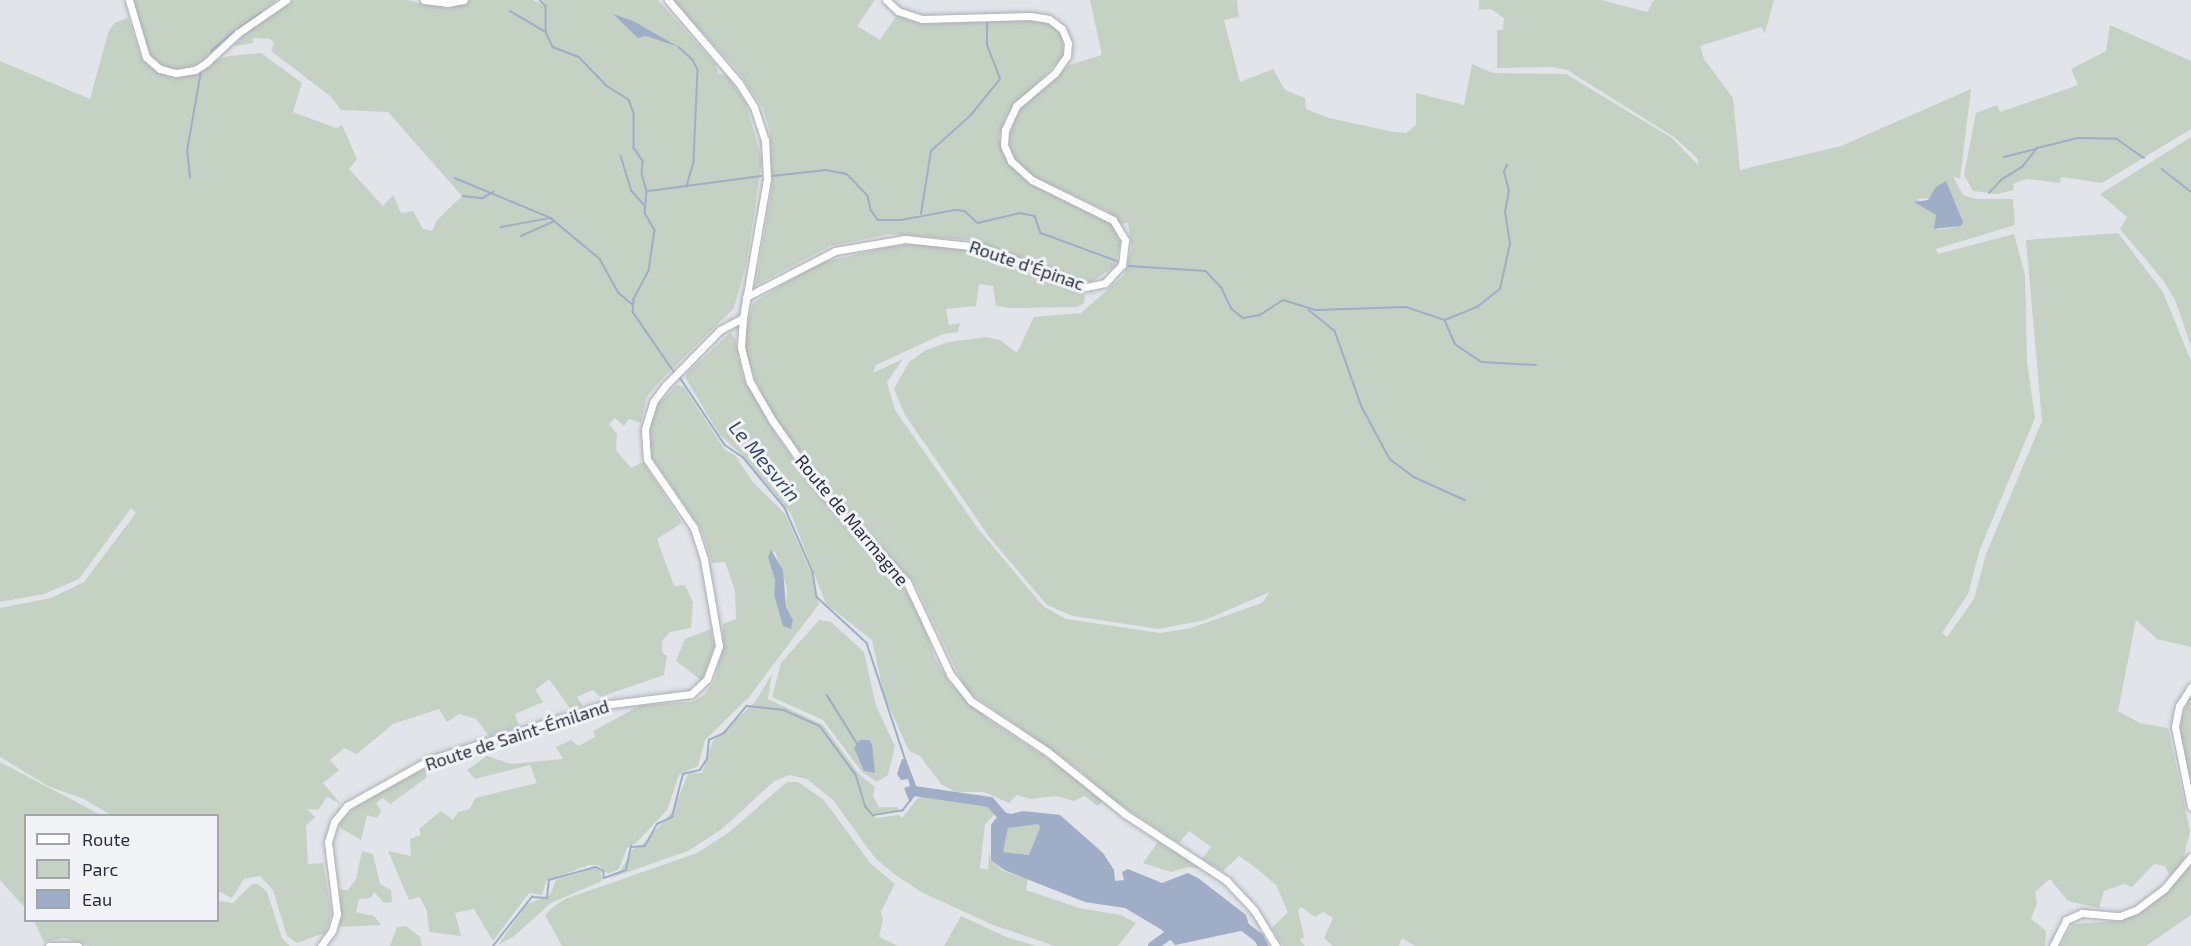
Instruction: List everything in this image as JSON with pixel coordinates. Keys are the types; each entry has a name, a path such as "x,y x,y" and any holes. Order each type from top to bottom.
{"main road":[{"path":"129,0 146,57 160,69 176,73 195,70 206,63 238,33 286,0"},
{"path":"424,0 447,3 464,0"},
{"name":"Route de Marmagne","path":"668,0 739,83 754,107 765,140 766,179 743,318 742,355 758,398 824,494 907,582 962,693 987,714 1048,752 1125,814 1226,880 1241,893 1276,946"},
{"name":"Route d'Épinac","path":"746,297 835,251 905,239 980,247 1086,287 1110,279 1122,265 1125,240 1113,220 1032,180 1011,161 1004,145 1005,130 1016,106 1064,62 1068,43 1062,29 1049,19 1030,16 922,19 898,10 886,0"},
{"name":"Route de Saint-Émiland","path":"321,946 332,931 337,914 328,842 334,822 347,806 429,760 603,705 691,694 707,679 717,656 718,634 704,559 694,528 652,468 645,448 650,410 677,374 720,330 743,318"},
{"path":"2191,687 2179,706 2175,727 2191,806"},
{"path":"2053,946 2066,920 2082,913 2120,916 2136,910 2165,888 2191,857"},
{"path":"49,946 78,946"}],"green space":[{"path":"133,0 276,0 196,66 179,71 159,64 147,52"},
{"path":"293,0 407,0 449,9 470,0 532,0 546,5 542,0 658,0 716,65 718,73 728,77 746,103 762,160 747,261 734,308 659,382 646,398 641,423 629,419 624,426 615,418 609,424 617,434 616,450 631,468 643,462 682,523 657,539 674,586 685,585 693,602 691,628 670,632 662,641 662,652 667,656 664,675 600,697 593,690 577,697 583,706 570,708 549,679 535,690 543,702 515,714 519,726 489,736 476,719 459,714 447,722 439,709 393,724 357,754 344,748 330,760 339,770 323,783 341,804 327,797 318,810 307,809 315,817 306,826 308,864 323,863 331,910 329,924 325,933 297,943 287,936 273,890 260,876 244,879 232,898 219,892 219,814 109,814 84,799 50,787 0,757 0,608 51,598 84,582 136,513 131,508 79,579 44,594 0,602 0,61 90,99 108,33 114,23 128,18 141,57 169,77 196,73 215,60 229,56 261,53 302,83 293,112 336,128 342,125 357,159 349,169 383,206 393,195 401,213 413,211 423,229 432,231 437,220 462,196 388,112 341,110 330,96 271,51 274,43 270,39 253,38 253,43 233,46 252,27"},
{"path":"673,0 875,0 857,26 880,40 897,15 920,24 1045,20 1061,33 1064,55 1006,116 999,137 1002,151 1023,178 1114,225 1121,243 1114,267 1091,282 1073,279 973,240 889,234 830,246 756,285 772,187 770,132 763,108 737,70"},
{"path":"1090,0 1237,0 1239,17 1224,20 1240,82 1273,69 1285,90 1305,98 1306,109 1329,118 1406,133 1416,125 1416,93 1464,105 1472,64 1493,73 1566,74 1672,138 1699,166 1697,158 1674,137 1567,70 1553,67 1497,68 1497,30 1503,30 1504,18 1491,9 1479,10 1479,0 1601,0 1647,12 1654,0 1774,0 1765,33 1761,27 1700,46 1704,59 1733,98 1740,170 1841,146 1971,89 1960,179 1953,176 1963,195 1976,199 2013,199 2015,225 1936,249 1938,254 2014,234 2025,275 2027,362 2035,418 1980,549 1968,594 1942,633 1947,637 1974,599 1986,554 2042,421 2026,240 2118,233 2163,292 2191,361 2191,647 2157,639 2136,620 2118,711 2140,723 2168,728 2190,831 2183,861 2170,876 2165,866 2154,864 2132,887 2124,884 2104,891 2099,908 2068,901 2050,879 2035,892 2037,904 2031,919 2046,931 2045,946 1415,946 1402,938 1399,946 1333,946 1324,938 1333,918 1323,912 1315,917 1301,907 1298,910 1304,937 1300,940 1305,946 1283,946 1272,928 1288,912 1276,885 1256,868 1239,856 1223,871 1202,859 1211,847 1203,841 1189,831 1179,843 1104,794 1080,770 966,690 915,583 837,502 804,460 766,404 745,353 746,330 753,304 759,299 819,263 888,247 912,244 970,249 1085,293 1084,303 1077,307 1012,308 996,306 993,286 979,284 976,306 946,309 949,325 960,323 958,332 943,334 876,365 873,373 903,359 887,382 895,410 979,530 1043,606 1066,619 1160,633 1191,628 1262,603 1270,592 1205,620 1158,629 1073,616 1047,605 990,538 905,415 894,389 909,362 926,350 949,342 986,337 1000,340 1017,353 1034,317 1081,313 1124,275 1132,248 1128,223 1122,224 1108,211 1031,176 1015,160 1007,143 1019,109 1069,65 1102,55","holes":["1952,196 1958,215 1956,227 1937,230 1936,215 1917,199"]},
{"path":"2110,25 2191,61 2191,129 2102,183 2061,177 2060,183 2027,179 2013,184 2014,190 1997,194 1973,191 1964,175 1976,113 1997,105 2000,112 2078,85 2071,69 2106,51"},
{"path":"2191,137 2191,346 2175,300 2162,279 2120,229 2127,217 2100,194"},
{"path":"730,333 735,338 743,378 780,441 818,494 898,579 920,614 935,659 951,685 989,720 1065,770 1102,801 1100,804 1097,806 1085,796 1073,801 1057,796 1030,799 1017,795 1009,803 984,792 956,792 941,784 920,756 909,751 884,696 872,640 826,604 791,514 743,456 719,434 686,379 686,374"},
{"path":"677,385 684,387 725,450 735,455 752,481 785,514 811,572 819,604 749,697 705,740 698,766 679,775 667,810 636,843 627,848 619,869 608,874 598,865 589,865 546,881 542,895 529,893 493,941 474,909 455,913 461,936 429,932 427,911 420,897 409,900 388,851 411,856 410,839 421,835 419,829 441,811 453,820 458,812 470,809 475,798 537,783 530,765 475,779 467,770 487,756 511,764 563,759 556,747 571,740 578,746 595,737 593,731 641,705 692,702 704,695 715,680 722,652 723,624 736,619 735,590 725,562 712,563 702,531 650,454 649,426 659,403","holes":["775,551 787,588 786,607 793,620 789,629 783,625 774,595 775,580 768,557"]},
{"path":"819,620 831,622 864,652 876,706 895,746 888,775 877,782 862,772 823,720 772,697 781,663"},
{"path":"711,629 714,647 702,681 676,661 685,639"},
{"path":"772,674 768,699 823,725 859,774 875,787 873,796 879,807 897,807 898,810 876,813 875,818 899,815 902,818 917,799 931,793 957,801 994,801 1001,808 985,824 980,868 988,870 989,852 991,860 1003,871 1028,879 1026,890 1079,908 1121,915 1136,923 1118,946 1055,946 993,925 923,893 894,874 875,858 833,800 807,779 789,775 773,782 722,829 688,851 608,879 619,873 633,849 641,846 673,811 688,774 702,773 713,741 755,702"},
{"path":"2191,693 2191,787 2180,738 2181,720"},
{"path":"0,762 99,814 24,814 24,907 0,880"},
{"path":"427,767 426,778 390,804 383,798 376,803 381,811 377,818 367,815 361,840 342,829 339,824 358,805"},
{"path":"787,782 798,782 824,800 871,864 895,884 881,912 883,919 879,937 898,946 562,946 545,915 553,907 565,899 697,853 728,833"},
{"path":"1038,823 1040,826 1029,855 1003,852 1008,828"},
{"path":"1158,842 1201,869 1189,867 1171,872 1143,863"},
{"path":"362,851 373,854 380,884 391,890 392,902 384,903 374,892 371,898 359,899 356,912 374,916 381,925 340,927 340,890 348,890 356,879"},
{"path":"2191,865 2191,915 2146,946 2060,946 2073,924 2118,921 2149,907"},
{"path":"595,868 601,871 602,881 551,903 513,937 498,945 527,904 550,895 556,880"},
{"path":"252,884 258,884 267,892 282,938 290,946 89,946 64,938 44,942 34,922 219,922 219,901 233,903"},
{"path":"961,916 1004,936 1036,946 944,946"},
{"path":"406,926 420,937 422,946 390,946 397,927"}],"water":[{"path":"613,14 633,21 679,47 646,36 638,38"},
{"path":"1946,181 1963,222 1961,226 1934,229 1936,215 1914,202 1928,200 1936,187"},
{"path":"771,550 783,570 786,607 793,620 791,629 783,626 774,595 775,580 768,557"},
{"path":"860,740 869,740 872,744 875,773 864,771 854,748"},
{"path":"902,759 906,759 918,791 910,803 904,788 910,786 908,779 901,780 897,774"},
{"path":"1023,811 1060,815 1103,853 1114,870 1115,881 1124,880 1122,872 1128,869 1162,883 1188,873 1198,878 1246,915 1250,929 1175,945 1162,930 1125,908 1085,902 1004,870 991,860 991,825 996,818","holes":["1038,824 1040,827 1029,855 1003,852 1008,828"]}],"waterway":[{"name":"Le Mesvrin","path":"540,0 546,6 546,32 553,47 579,57 607,86 629,100 634,113 634,148 643,161 642,174 647,191 645,213 655,230 649,271 634,299 633,312 675,373"},
{"path":"510,11 546,32"},
{"path":"238,29 261,13"},
{"path":"921,214 931,151 971,115 1000,79 987,45 987,23"},
{"path":"211,51 234,32"},
{"path":"679,47 693,60 698,70 694,162 687,187"},
{"path":"190,178 187,151 201,72"},
{"path":"1989,193 2001,180 2023,166 2037,148 2078,138 2117,139 2144,158"},
{"path":"2004,157 2035,149"},
{"path":"621,156 632,191 644,205"},
{"path":"1129,266 1206,271 1222,288 1232,309 1243,318 1260,315 1283,300 1316,310 1406,307 1445,320 1477,307 1500,289 1510,244 1505,213 1509,191 1504,172 1507,165"},
{"path":"2162,169 2191,192"},
{"path":"772,176 826,170 847,174 868,196 871,210 878,220 901,220 955,210 965,211 978,223 1020,213 1035,216 1041,233 1117,261"},
{"path":"649,191 761,176"},
{"path":"455,178 551,218 600,259 619,293 632,304"},
{"path":"463,196 483,198 493,192"},
{"path":"501,227 550,218"},
{"path":"521,236 553,222"},
{"path":"1309,310 1335,331 1362,407 1390,459 1414,477 1465,500"},
{"path":"1445,320 1455,344 1482,362 1536,365"},
{"name":"Le Mesvrin","path":"679,376 725,445 743,457 785,508 813,572 817,597 867,643 906,761"},
{"path":"827,695 857,743"},
{"path":"493,946 532,897 547,898 549,880 596,867 604,871 604,878 626,870 631,847 645,846 657,824 672,817 683,774 700,770 707,759 709,740 724,733 747,706 784,710 820,726 856,775 866,807 873,815 903,810 909,802"},
{"name":"Le Mesvrin","path":"914,791 990,802 1003,817 1015,820"},
{"name":"Le Mesvrin","path":"1239,923 1259,938 1263,946"},
{"name":"Le Mesvrin","path":"1153,946 1170,934"}]}
